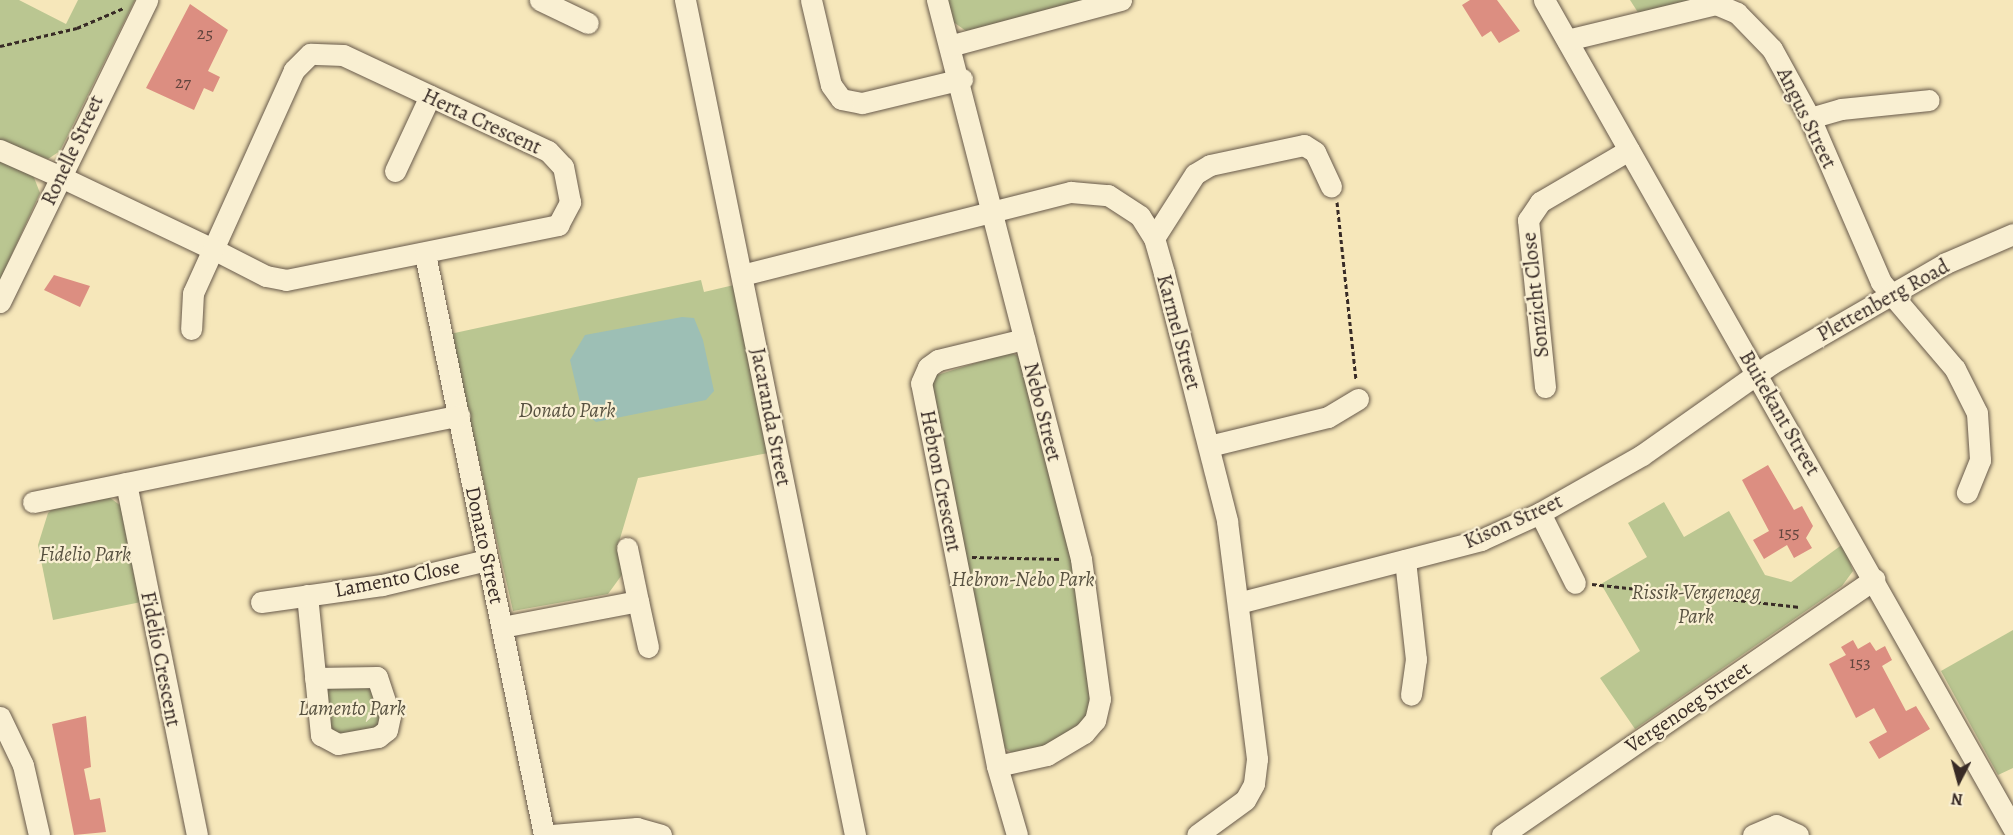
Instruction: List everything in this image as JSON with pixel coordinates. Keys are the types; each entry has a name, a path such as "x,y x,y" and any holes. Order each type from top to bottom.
{"street":[{"path":"540,0 588,23"},
{"name":"Jacaranda Street","path":"685,0 855,835"},
{"path":"811,0 831,85 846,101 862,103 962,79"},
{"name":"Nebo Street","path":"937,0 962,79 1024,339 1081,559 1098,713 1084,732 1047,755 997,766"},
{"path":"953,45 1121,0"},
{"name":"Buitekant Street","path":"1544,0 1875,579 2013,828"},
{"name":"Ronelle Street","path":"0,302 143,4"},
{"name":"Angus Street","path":"1567,40 1709,4 1723,5 1778,57 1810,118 1890,295 1950,363 1977,413 1980,460 1967,492"},
{"name":"Herta Crescent","path":"0,150 213,249 285,280 552,227 565,218 570,202 558,158 332,51 300,61 213,249"},
{"path":"395,171 430,96"},
{"path":"1810,118 1841,109 1929,100"},
{"path":"1154,238 1195,174 1210,165 1304,145 1315,152 1331,186"},
{"name":"Sonzicht Close","path":"1545,387 1528,220 1540,202 1629,150"},
{"name":"Karmel Street","path":"742,275 1071,192 1096,192 1130,207 1154,238 1209,446 1238,603 1256,776 1239,806 1197,835"},
{"name":"Plettenberg Road","path":"1758,374 1890,295 2013,234"},
{"path":"191,329 191,300 213,249"},
{"name":"Donato Street","path":"425,254 544,835"},
{"name":"Hebron Crescent","path":"1017,835 997,766 922,377 938,360 1024,339"},
{"name":"Kison Street","path":"1238,603 1480,540 1540,513 1642,456 1758,374"},
{"path":"1209,446 1328,417 1358,399"},
{"path":"33,502 459,415"},
{"name":"Fidelio Crescent","path":"126,483 197,835"},
{"path":"1540,513 1575,583"},
{"path":"627,548 648,647"},
{"name":"Lamento Close","path":"261,602 382,585 487,560"},
{"path":"1405,560 1416,659 1411,695"},
{"name":"Vergenoeg Street","path":"1502,835 1875,579"},
{"name":"Lamento Close","path":"307,595 315,678"},
{"path":"502,627 638,601"},
{"path":"0,717 23,765 39,835"},
{"path":"1753,835 1776,825 1798,835"},
{"path":"552,835 637,828 661,835"}],"path":[{"path":"0,46 77,28 122,8 143,4"},
{"path":"1331,186 1341,215 1358,399"},
{"path":"956,557 1081,559"},
{"path":"1601,584 1830,610"}],"green space":[{"path":"0,0 19,0 66,24 78,0 135,0 60,151 48,159 0,142"},
{"path":"945,0 1099,0 966,31 952,21"},
{"path":"1630,0 1692,0 1639,14"},
{"path":"0,161 33,175 40,193 0,280"},
{"name":"Donato Park","path":"701,280 704,292 734,285 768,453 638,478 619,542 624,572 608,594 513,611 450,334"},
{"name":"Hebron-Nebo Park","path":"1010,352 1018,356 1071,546 1093,699 1089,716 1048,747 1014,754 1003,747 931,377"},
{"name":"Fidelio Park","path":"109,497 121,506 141,602 53,620 38,545 48,513 56,506"},
{"name":"Rissik-Vergenoeg Park","path":"1664,502 1684,537 1729,511 1765,575 1791,582 1843,544 1853,571 1842,586 1635,729 1600,678 1640,651 1601,584 1647,557 1628,523"},
{"path":"2013,630 2013,768 1998,775 1941,671"},
{"name":"Lamento Park","path":"374,680 382,728 329,736 323,689"}],"water":[{"path":"682,317 694,318 703,340 714,391 706,400 596,422 582,411 570,360 585,335"}],"building":[{"path":"1470,0 1497,0 1520,31 1499,43 1491,31 1482,37 1462,5"},
{"path":"190,4 228,30 208,71 220,77 213,92 204,88 194,110 146,88"},
{"path":"54,275 90,286 80,307 44,290"},
{"path":"1768,465 1794,510 1802,506 1813,526 1806,538 1812,548 1794,558 1787,545 1764,559 1753,540 1769,531 1742,480"},
{"path":"1853,640 1858,649 1870,642 1876,651 1885,646 1892,660 1882,666 1906,711 1916,706 1930,729 1879,759 1869,742 1887,732 1874,708 1856,718 1829,664 1846,655 1841,647"},
{"path":"86,716 91,767 84,769 90,800 100,798 106,832 74,835 52,724"}]}
